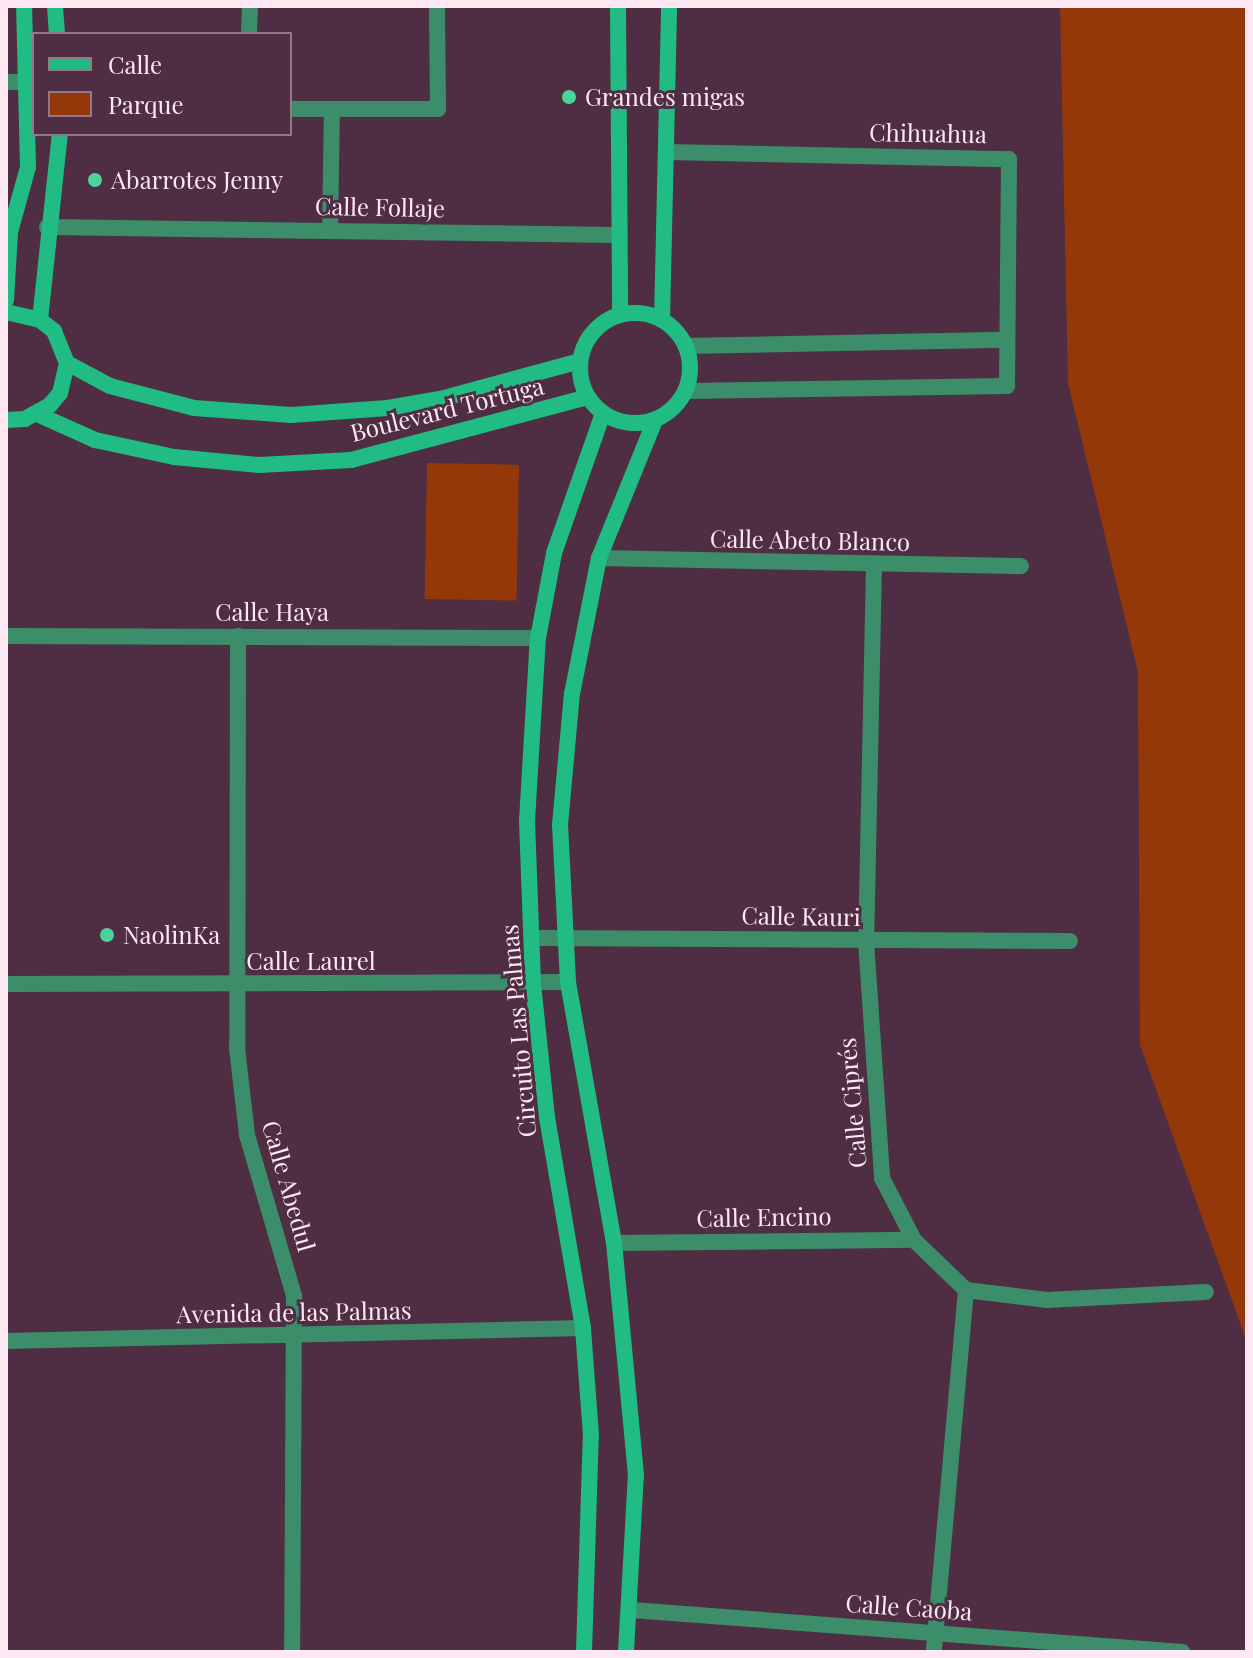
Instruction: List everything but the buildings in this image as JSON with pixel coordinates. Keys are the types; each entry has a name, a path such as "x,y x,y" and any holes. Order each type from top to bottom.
{"street":[{"path":"6,300 10,232 28,167 30,82 24,6"},
{"path":"55,6 57,32"},
{"path":"249,32 250,6"},
{"path":"292,109 438,109 437,6"},
{"path":"618,6 617,235 620,315"},
{"path":"662,320 669,6"},
{"path":"6,82 30,82"},
{"path":"330,231 332,109"},
{"path":"40,320 47,227 60,167 60,136"},
{"name":"Chihuahua","path":"667,152 1009,159 1007,386 686,391"},
{"name":"Calle Follaje","path":"47,227 617,235"},
{"path":"6,312 40,320 54,331 67,363 60,393 37,414 8,424"},
{"path":"626,1652 632,1610 636,1475 614,1243 568,982 562,796 572,694 599,558 655,420 686,391 690,361 686,346 662,320 620,315 593,332 580,361 588,397 603,413 619,421 655,420"},
{"path":"686,346 1006,340"},
{"name":"Boulevard Tortuga","path":"67,363 110,386 194,408 291,415 416,403 580,361"},
{"name":"Boulevard Tortuga","path":"37,414 95,440 174,457 259,465 351,460 588,397"},
{"name":"Circuito Las Palmas","path":"584,1652 591,1435 583,1328 547,1117 533,984 527,821 538,638 554,553 603,413"},
{"name":"Calle Abeto Blanco","path":"599,558 874,567 1021,566"},
{"name":"Calle Ciprés","path":"874,567 866,941 882,1178 914,1240 966,1290"},
{"name":"Calle Haya","path":"6,636 538,638"},
{"name":"Calle Abedul","path":"238,636 237,1048 247,1135 294,1296 292,1652"},
{"name":"Calle Kauri","path":"532,938 1070,941"},
{"name":"Calle Laurel","path":"6,984 568,982"},
{"name":"Calle Encino","path":"614,1243 914,1240"},
{"path":"934,1652 966,1290 1047,1300 1206,1292"},
{"name":"Avenida de las Palmas","path":"6,1341 296,1337 583,1328"},
{"name":"Calle Caoba","path":"632,1610 1182,1652"}],"green space":[{"path":"1060,6 1247,6 1247,1342 1140,1045 1138,672 1068,383"},
{"path":"427,463 519,465 517,601 425,599"}],"place":[{"name":"Grandes migas","path":"569,97"},
{"name":"Abarrotes Jenny","path":"95,180"},
{"name":"NaolinKa","path":"107,935"}]}
